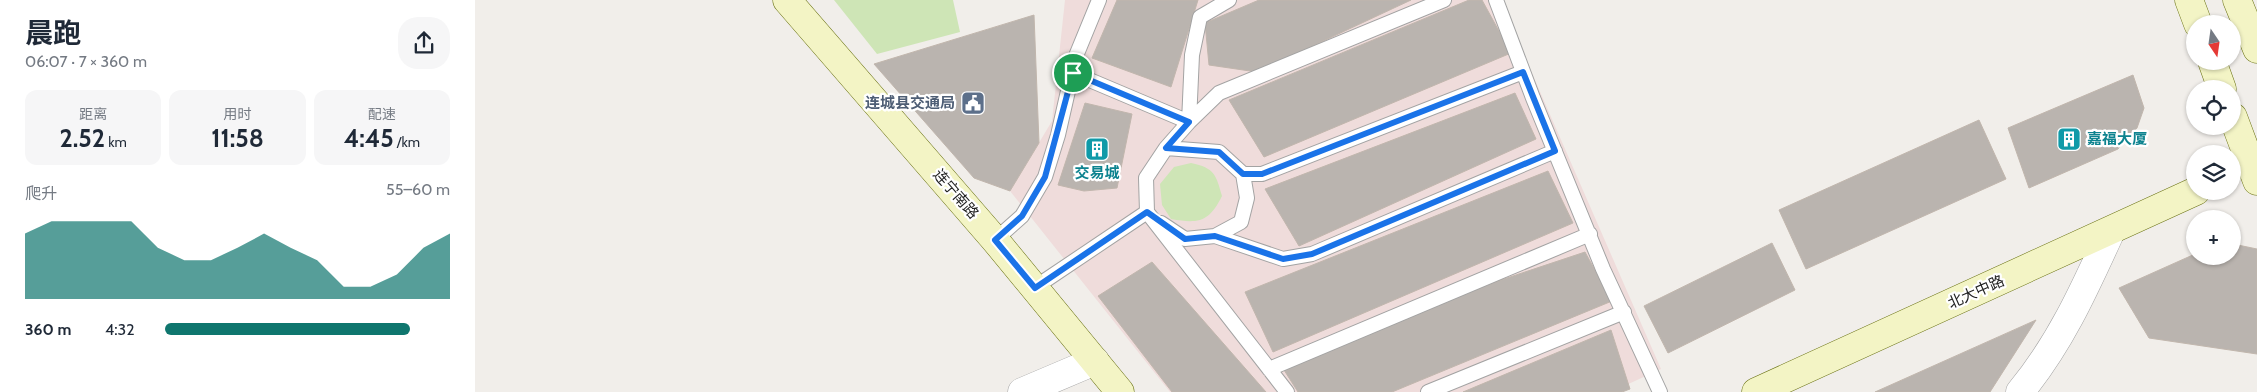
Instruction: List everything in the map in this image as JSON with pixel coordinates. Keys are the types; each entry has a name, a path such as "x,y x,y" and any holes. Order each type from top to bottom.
{"main road":[{"name":"连宁南路","path":"787,0 995,240 1121,392"},
{"path":"2189,0 2195,15"},
{"path":"2247,17 2257,49"},
{"path":"2238,135 2249,171"},
{"name":"北大中路","path":"1756,392 2111,232 2186,196"}],"street":[{"path":"2020,392 2035,374 2078,305 2111,232"},
{"path":"1022,392 1095,361"}],"lane":[{"path":"995,240 1022,216 1045,177 1076,56 1099,0"},
{"path":"1189,122 1192,55 1200,17 1229,0"},
{"path":"1287,392 1147,212 1146,178 1166,148 1219,93 1444,0"},
{"path":"1496,0 1555,151 1623,312 1660,392"},
{"path":"1243,174 1262,174 1523,72"},
{"path":"1073,73 1189,122"},
{"path":"1147,212 1185,239 1215,236 1241,222 1247,198 1243,174 1219,152 1166,148"},
{"path":"1215,236 1283,259 1312,254 1555,151"},
{"path":"1035,288 1147,212"},
{"path":"1269,368 1590,234"},
{"path":"1428,392 1623,312"}],"shaded area":[{"name":"交易城","path":"1065,0 1500,0 1661,369 1611,392 1170,392 1010,191 1052,121"}],"green space":[{"path":"834,0 953,0 960,32 877,54"},
{"path":"1191,163 1210,170 1216,178 1222,196 1208,216 1202,219 1189,221 1171,219 1162,205 1160,184 1174,167"}],"building":[{"path":"1117,0 1198,0 1171,87 1092,58"},
{"path":"1259,0 1411,0 1257,72 1209,65 1205,23"},
{"path":"1469,0 1482,0 1511,53 1264,157 1229,100"},
{"name":"连城县交通局","path":"1034,15 1039,143 1010,191 974,178 874,64"},
{"name":"嘉福大厦","path":"2133,75 2144,108 2137,128 2118,149 2029,188 2008,128"},
{"path":"1515,93 1536,139 1299,246 1265,189"},
{"name":"交易城","path":"1085,103 1132,114 1117,188 1084,191 1058,185"},
{"path":"1979,120 2006,179 1806,269 1779,210"},
{"path":"1548,171 1573,223 1273,352 1245,292"},
{"path":"1772,243 1795,290 1668,353 1644,306"},
{"path":"2241,246 2257,249 2257,354 2149,338 2119,288 2186,258 2186,265 2241,265"},
{"path":"1585,252 1612,301 1392,392 1298,392 1284,370 1391,322 1501,280"},
{"path":"1152,262 1266,392 1172,392 1098,296"},
{"path":"2036,320 1990,392 1875,392"},
{"path":"1611,330 1630,389 1622,392 1463,392"}],"place":[{"name":"连城县交通局","path":"973,103"},
{"name":"嘉福大厦","path":"2069,139"},
{"name":"交易城","path":"1097,149"}],"route":[{"path":"1523,72 1555,151 1312,254 1283,259 1215,236 1185,239 1147,212 1035,288 995,240 1022,216 1045,177 1058,135 1073,73 1189,122 1166,148 1219,152 1243,174 1262,174 1523,72"}]}
